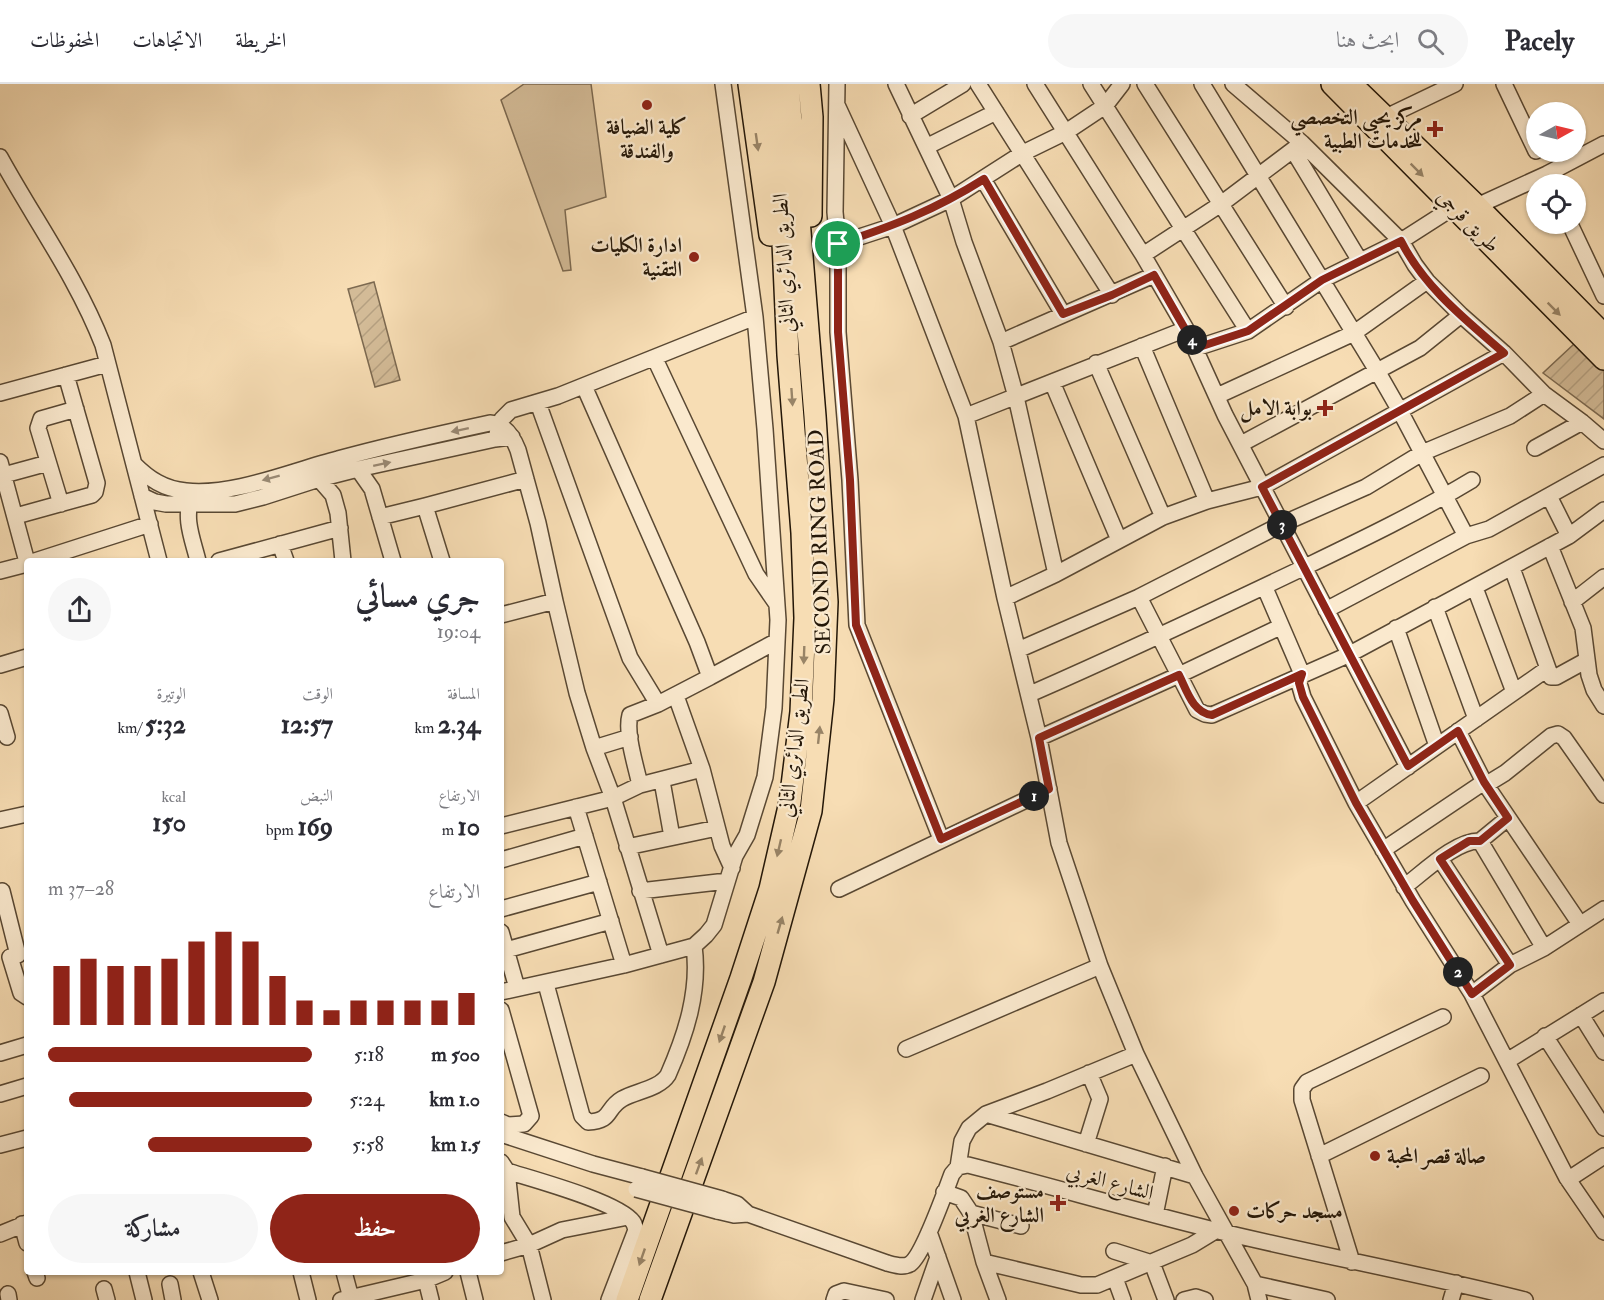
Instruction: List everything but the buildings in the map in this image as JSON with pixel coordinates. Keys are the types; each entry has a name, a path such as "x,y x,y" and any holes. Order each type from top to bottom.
{"highway":[{"path":"748,84 788,355"},
{"name":"SECOND RING ROAD","path":"650,1300 764,982 811,810 823,699 827,602 810,352 798,215 770,84"},
{"path":"787,170 789,84"},
{"path":"809,84 812,117 810,352"},
{"name":"طريق قرجي","path":"1332,84 1604,359"},
{"name":"طريق قرجي","path":"1352,84 1604,335"},
{"name":"الطريق الدائري الثاني","path":"627,1300 741,978 770,889 790,802 801,712 805,618 802,533 788,355 787,170"}],"street":[{"path":"504,991 546,984 694,946 714,925 735,856 747,835 765,777 774,708 777,604 755,317 723,84"},
{"path":"896,84 951,199 964,242 1001,342 1016,397 1056,574"},
{"path":"910,116 963,84"},
{"path":"978,84 1112,295"},
{"path":"1035,84 1143,255 1186,329 1262,487 1408,766"},
{"path":"1091,84 1248,331"},
{"path":"838,244 893,226 951,199 1023,153 1066,132 1105,106 1122,84"},
{"path":"1145,84 1286,307"},
{"path":"1202,84 1376,369 1466,536"},
{"path":"1233,84 1297,147 1401,241 1414,265 1461,315 1504,353 1544,394 1604,441"},
{"path":"1386,117 1455,84"},
{"path":"1504,84 1526,130"},
{"path":"839,85 835,212 838,244 838,332 850,480 856,625 941,839"},
{"path":"837,105 893,226 966,416 1005,598 1030,694 1059,843 1100,966 1136,1054 1221,1232 1255,1284 1259,1300"},
{"path":"927,147 996,112"},
{"path":"1557,174 1604,144"},
{"path":"1143,255 1221,204 1297,147"},
{"path":"1297,147 1360,261"},
{"path":"0,157 89,312 103,345 158,558"},
{"path":"984,179 1063,314"},
{"path":"1477,206 1526,188"},
{"path":"1196,348 1248,331 1286,307 1322,280 1401,241 1454,207"},
{"path":"1575,234 1604,297 1580,309"},
{"path":"1001,342 1154,275"},
{"path":"1217,396 1354,333 1427,281"},
{"path":"1241,444 1376,369 1420,348 1461,315"},
{"path":"498,432 505,415 511,410 584,386 755,317"},
{"path":"966,416 1096,363 1153,344 1186,329"},
{"path":"1142,346 1207,501"},
{"path":"1005,598 1056,574 1162,517 1207,501 1262,487 1504,353"},
{"path":"656,358 756,574 777,604"},
{"path":"1096,363 1162,517"},
{"path":"0,393 107,364"},
{"path":"16,516 92,495 97,488 66,375"},
{"path":"1052,382 1119,540"},
{"path":"584,386 697,642 710,677"},
{"path":"1018,650 1139,597 1282,524 1366,487 1422,453 1510,416 1544,394"},
{"path":"538,403 630,658 658,704"},
{"path":"61,504 38,424 41,419 76,409"},
{"path":"1535,448 1582,422"},
{"path":"142,496 158,503 192,498 372,449 490,423 498,432 512,437 526,479 577,693 613,798 661,955"},
{"path":"134,464 156,483 192,498 225,505 249,501 319,479 498,432"},
{"path":"26,558 2,468 48,463"},
{"path":"1326,610 1466,536 1489,529 1604,465"},
{"path":"358,469 372,489 392,558"},
{"path":"319,479 333,495 340,528 343,558"},
{"path":"380,517 526,479"},
{"path":"1030,694 1265,588 1376,533 1472,480"},
{"path":"1549,496 1569,536"},
{"path":"192,498 188,518 197,558"},
{"path":"425,506 441,558"},
{"path":"1139,597 1197,710 1212,715 1348,655 1569,536 1604,510"},
{"path":"44,558 150,524"},
{"path":"239,558 340,528"},
{"path":"280,544 285,558"},
{"path":"1550,546 1583,628 1594,690 1604,706"},
{"path":"0,571 24,564"},
{"path":"1512,568 1551,677 1554,678 1587,660"},
{"path":"1572,602 1604,577"},
{"path":"1265,588 1302,674 1299,683 1303,697 1356,803 1404,886 1472,994 1567,1178 1604,1232"},
{"path":"1474,588 1514,692"},
{"path":"504,614 555,601"},
{"path":"1435,607 1476,719"},
{"path":"1039,738 1280,627"},
{"path":"1396,628 1437,746"},
{"path":"640,785 630,737 628,721 630,715 676,696 777,640"},
{"path":"0,665 24,658"},
{"path":"1356,803 1547,669"},
{"path":"676,696 702,769 730,874"},
{"path":"0,713 7,737"},
{"path":"1458,731 1485,783 1580,924"},
{"path":"1383,850 1485,783 1505,773 1551,736 1558,734 1564,738 1604,795"},
{"path":"594,748 630,737"},
{"path":"504,825 613,798 640,785 702,769"},
{"path":"662,781 672,837"},
{"path":"839,889 1049,789"},
{"path":"576,807 624,965"},
{"path":"0,820 24,815"},
{"path":"1404,886 1469,841 1480,841 1508,818"},
{"path":"627,847 717,828"},
{"path":"504,859 585,837"},
{"path":"1480,841 1544,948"},
{"path":"1440,859 1510,965"},
{"path":"640,891 730,874"},
{"path":"504,908 599,882"},
{"path":"2,891 21,993 24,995"},
{"path":"1472,994 1510,965 1544,948 1604,909"},
{"path":"506,950 611,921"},
{"path":"504,943 517,988"},
{"path":"546,984 582,1116 588,1122 599,1121 604,1119 620,1100 663,1081 668,1075 688,1022 697,965 694,946"},
{"path":"906,1049 1100,966"},
{"path":"1507,1061 1604,1001"},
{"path":"1581,1015 1604,1052"},
{"path":"1352,1262 1318,1156 1301,1093 1304,1085 1443,1017"},
{"path":"504,1021 531,1116 524,1124 504,1123"},
{"path":"1545,1036 1604,1128"},
{"path":"0,1053 24,1046"},
{"path":"504,1135 593,1164 639,1183 719,1205 737,1204 748,1214 887,1263 903,1266 914,1260 929,1232 952,1174 958,1167 962,1141 969,1128 986,1114 1136,1054"},
{"path":"1086,1144 1100,1099 1089,1073"},
{"path":"1318,1156 1481,1076"},
{"path":"0,1094 24,1087"},
{"path":"986,1114 1195,1176"},
{"path":"0,1144 24,1139"},
{"path":"1567,1178 1604,1156"},
{"name":"الشارع الغربي","path":"958,1167 969,1165 1221,1232 1352,1262 1456,1282 1524,1300"},
{"path":"1155,1215 1164,1166"},
{"path":"543,1300 529,1245 512,1217 504,1167 563,1187 618,1211 633,1221 636,1230 609,1300"},
{"path":"944,1192 961,1198 971,1214 984,1262 998,1300"},
{"path":"971,1214 1021,1226"},
{"path":"504,1252 529,1245 562,1230 628,1217"},
{"path":"0,1234 24,1223"},
{"path":"929,1232 953,1300"},
{"path":"984,1262 1081,1285 1097,1285 1221,1232"},
{"path":"1114,1251 1152,1263"},
{"path":"923,1300 938,1257"},
{"path":"1152,1263 1166,1300"},
{"path":"138,1275 144,1300"},
{"path":"202,1275 210,1300"},
{"path":"302,1275 308,1300"},
{"path":"344,1275 344,1299 396,1280 426,1280 438,1275"},
{"path":"469,1275 475,1300"},
{"path":"1115,1278 1123,1300"},
{"path":"426,1280 431,1300"},
{"path":"1451,1300 1456,1282"},
{"path":"170,1284 173,1300"},
{"path":"1255,1284 1320,1299"},
{"path":"834,1300 840,1292 882,1299"},
{"path":"1184,1300 1199,1297 1205,1300"}],"shaded area":[{"path":"524,84 591,84 606,197 565,210 571,270 563,271 501,100"},
{"path":"374,282 400,380 375,387 348,289"},
{"path":"1574,344 1604,371 1604,419 1543,373"}],"place":[{"name":"كلية الضيافة والفندقة","path":"647,105"},
{"name":"مركز يحيى التخصصي للخدمات الطبية","path":"1435,129"},
{"name":"ادارة الكليات التقنية","path":"694,257"},
{"name":"بوابة الامل","path":"1325,408"},
{"name":"صالة قصر المحبة","path":"1375,1156"},
{"name":"مستوصف الشارع الغربي","path":"1058,1203"},
{"name":"مسجد حركات","path":"1234,1211"}],"route":[{"path":"984,179 1063,314 1112,295 1154,275 1196,348 1248,331 1286,307 1322,280 1401,241 1414,265 1427,281 1504,353 1262,487 1408,766 1458,731 1484,782 1508,818 1480,841 1469,841 1440,859 1510,965 1472,994 1413,901 1356,803 1303,697 1299,683 1302,674 1212,715 1197,710 1179,675 1039,738 1049,789 941,839 856,625 846,404 838,332 838,244 893,226 951,199 984,179"}]}
